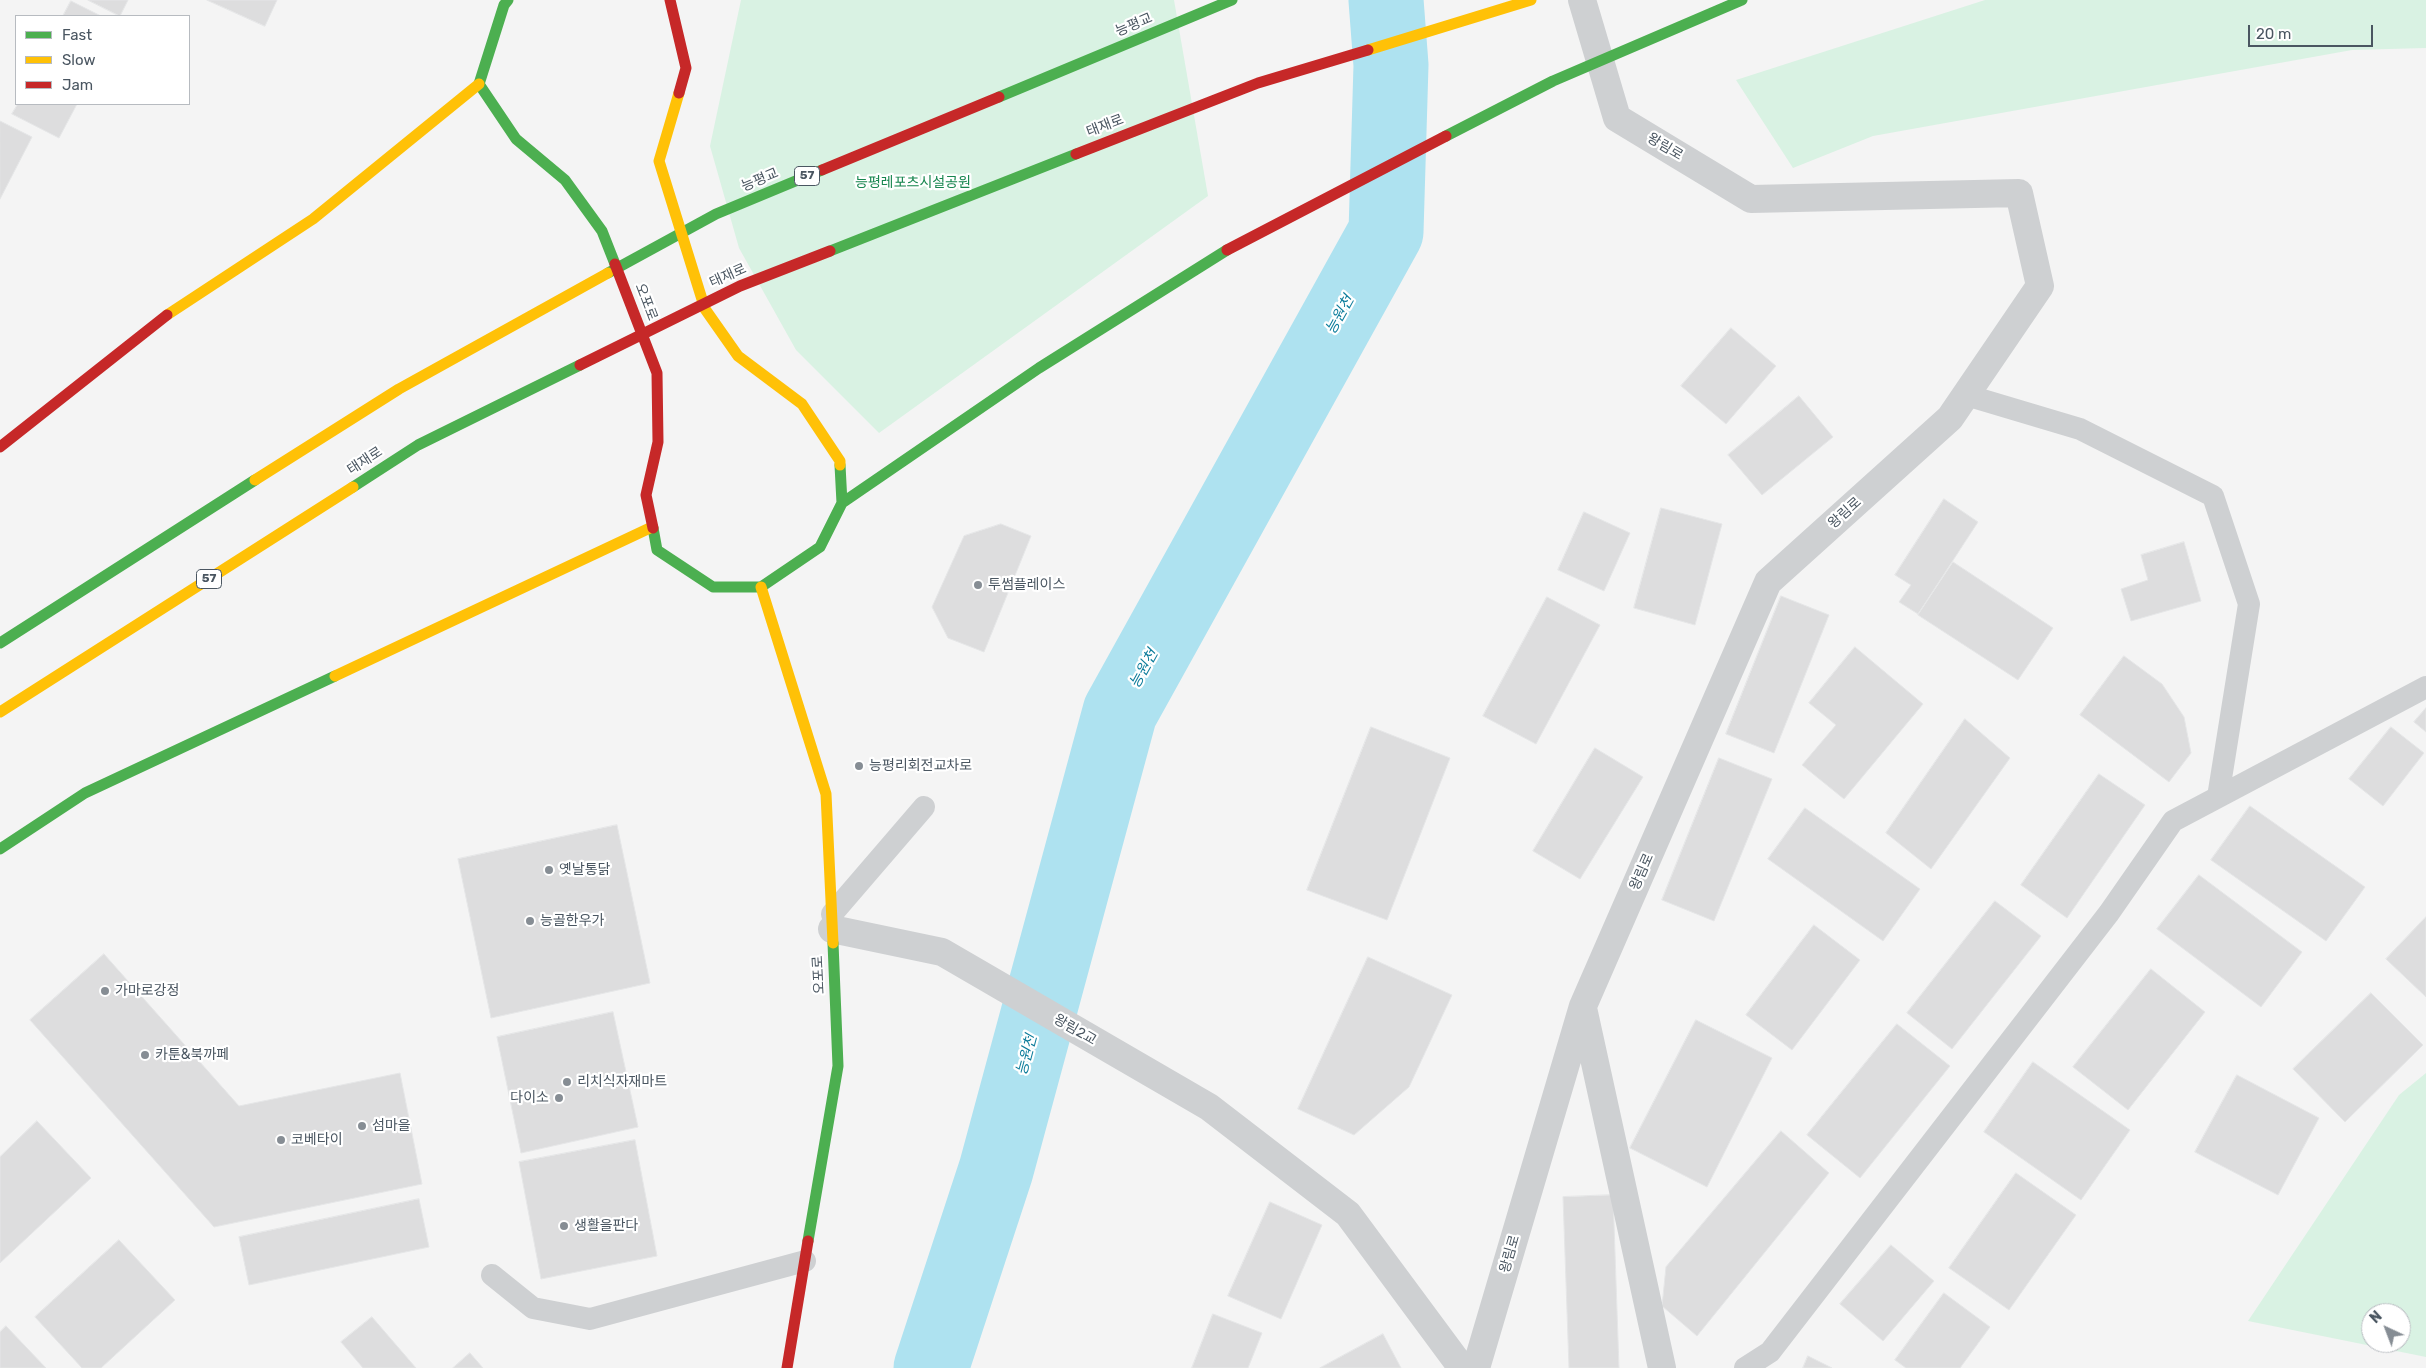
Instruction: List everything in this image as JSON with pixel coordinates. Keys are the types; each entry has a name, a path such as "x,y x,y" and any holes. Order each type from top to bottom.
{"main road":[{"path":"0,447 168,314 313,219 479,84 504,5 508,0"},
{"path":"670,0 686,68 659,161 705,309 738,356 802,404 840,461 842,503"},
{"name":"능평교","path":"0,643 399,389 716,214 1232,0"},
{"name":"태재로","path":"0,712 418,445 740,286 1258,83 1531,0"},
{"path":"760,587 820,546 842,503 1038,368 1222,252 1553,81 1742,0"},
{"name":"오포로","path":"479,84 516,139 565,180 602,231 657,373 658,442 646,496 657,550 713,587 760,587 826,794 838,1066 787,1368"},
{"path":"0,849 85,793 652,527"}],"street":[{"name":"왕림로","path":"1476,1368 1583,1006 1768,582 1950,418 2040,286 2019,193 1751,199 1617,118 1582,0"},
{"name":"왕림2교","path":"832,922 942,952 1209,1107 1348,1214 1462,1368"},
{"path":"1583,1006 1662,1368"}],"lane":[{"path":"1966,395 2080,429 2213,496 2249,604 2218,797"},
{"path":"1745,1368 1770,1352 2109,913 2173,821 2426,687"},
{"path":"832,922 924,807"},
{"path":"492,1275 533,1308 590,1319 805,1261"}],"green space":[{"name":"능평레포츠시설공원","path":"741,0 1174,0 1208,196 879,433 796,350 739,248 710,146"},
{"path":"1985,0 2426,0 2426,48 2352,50 1873,136 1793,168 1736,80"},
{"path":"2426,1073 2426,1357 2406,1353 2411,1353 2411,1303 2361,1303 2361,1344 2248,1321 2399,1095"}],"building":[{"path":"88,0 128,0 120,15"},
{"path":"207,0 277,0 265,26"},
{"path":"71,1 99,15 64,15"},
{"path":"17,105 76,105 59,138 12,114"},
{"path":"0,121 32,137 0,199"},
{"path":"1731,328 1776,366 1726,424 1681,386"},
{"path":"1799,396 1833,437 1762,495 1728,455"},
{"path":"1944,499 1978,522 1918,614 1899,602 1911,585 1895,575"},
{"path":"1661,508 1722,524 1695,625 1634,608"},
{"path":"1584,512 1630,533 1604,591 1558,570"},
{"path":"1001,524 1031,536 984,652 948,638 932,607 964,536"},
{"path":"2184,542 2201,601 2131,621 2121,589 2148,580 2141,555"},
{"path":"1953,562 2053,628 2018,680 1918,615"},
{"path":"1781,596 1829,615 1774,753 1726,734"},
{"path":"1547,597 1600,625 1536,744 1483,716"},
{"path":"1855,647 1923,704 1844,799 1802,765 1836,725 1809,703"},
{"path":"2124,656 2162,684 2184,717 2191,753 2169,782 2080,715"},
{"path":"2426,708 2426,732 2414,722"},
{"path":"1965,719 2010,758 1931,869 1886,833"},
{"path":"1371,727 1450,758 1387,920 1307,890"},
{"path":"2391,727 2424,753 2383,806 2349,779"},
{"path":"1595,748 1643,777 1580,879 1533,851"},
{"path":"1719,758 1772,779 1714,921 1662,900"},
{"path":"2099,774 2145,805 2067,918 2021,885"},
{"path":"2250,806 2365,887 2326,941 2211,860"},
{"path":"1805,808 1920,889 1883,941 1768,859"},
{"path":"617,825 650,983 491,1018 458,859"},
{"path":"2199,875 2302,952 2261,1007 2157,929"},
{"path":"1995,901 2041,936 1952,1049 1907,1013"},
{"path":"2426,917 2426,997 2386,959"},
{"path":"1814,925 1860,960 1792,1050 1746,1015"},
{"path":"104,954 239,1106 400,1073 422,1184 214,1227 30,1020"},
{"path":"1368,957 1452,995 1409,1087 1354,1135 1298,1109"},
{"path":"2151,969 2205,1012 2128,1110 2073,1067"},
{"path":"2371,993 2423,1045 2345,1122 2293,1069"},
{"name":"리치식자재마트","path":"613,1012 638,1127 521,1153 497,1037"},
{"path":"1696,1020 1772,1058 1707,1187 1630,1148"},
{"path":"1897,1024 1950,1066 1860,1178 1807,1135"},
{"path":"2033,1062 2130,1130 2081,1200 1984,1132"},
{"path":"2237,1075 2319,1118 2278,1195 2195,1152"},
{"path":"37,1121 91,1178 0,1263 0,1157"},
{"path":"1781,1131 1829,1173 1697,1336 1662,1306 1666,1267"},
{"path":"635,1140 657,1256 541,1279 519,1162"},
{"path":"2016,1173 2076,1215 2009,1310 1949,1268"},
{"path":"1613,1195 1619,1368 1569,1368 1563,1197"},
{"path":"419,1199 429,1247 249,1285 239,1237"},
{"path":"1270,1202 1322,1225 1281,1319 1228,1296"},
{"path":"119,1240 175,1300 101,1368 82,1368 35,1317"},
{"path":"1891,1245 1934,1281 1883,1341 1840,1304"},
{"path":"1944,1293 1990,1327 1960,1368 1906,1368 1895,1360"},
{"path":"1213,1314 1262,1333 1248,1368 1192,1368"},
{"path":"372,1317 416,1368 363,1368 341,1342"},
{"path":"6,1326 46,1368 0,1368 0,1332"},
{"path":"1383,1334 1401,1368 1320,1368"},
{"path":"470,1353 483,1368 453,1368"},
{"path":"1808,1356 1832,1368 1803,1368"}],"waterway":[{"name":"능원천","path":"931,1368 996,1170 1120,712 1386,232 1391,65 1386,0"}],"traffic: fast":[{"path":"508,0 504,5 479,84 516,139 565,180 602,231 615,264"},
{"path":"999,97 1232,0"},
{"path":"1446,136 1553,81 1742,0"},
{"path":"830,251 1076,154"},
{"path":"608,273 716,214 822,170"},
{"path":"842,503 1039,368 1227,250"},
{"path":"353,487 418,445 580,365"},
{"path":"653,528 657,550 713,587 761,587 820,547 842,503 840,465"},
{"path":"0,643 255,480"},
{"path":"0,849 85,793 335,676"},
{"path":"808,1241 838,1066 833,943"}],"traffic: slow":[{"path":"1368,50 1531,0"},
{"path":"167,315 313,219 479,84"},
{"path":"679,93 659,161 705,309 738,356 802,404 840,461 840,465"},
{"path":"255,480 399,389 608,273"},
{"path":"0,712 353,487"},
{"path":"335,676 652,527"},
{"path":"761,587 826,794 833,943"}],"traffic: jam":[{"path":"670,0 686,68 679,93"},
{"path":"1076,154 1258,83 1368,50"},
{"path":"822,170 999,97"},
{"path":"1227,250 1446,136"},
{"path":"580,365 740,286 830,251"},
{"path":"615,264 657,373 658,442 646,495 653,528"},
{"path":"0,447 167,315"},
{"path":"787,1368 808,1241"}],"place":[{"name":"투썸플레이스","path":"978,585"},
{"name":"능평리회전교차로","path":"859,766"},
{"name":"옛날통닭","path":"549,870"},
{"name":"능골한우가","path":"530,921"},
{"name":"가마로강정","path":"105,991"},
{"name":"카툰&북까페","path":"145,1055"},
{"name":"리치식자재마트","path":"567,1082"},
{"name":"다이소","path":"559,1098"},
{"name":"섬마을","path":"362,1126"},
{"name":"코베타이","path":"281,1140"},
{"name":"생활을판다","path":"564,1226"}]}
